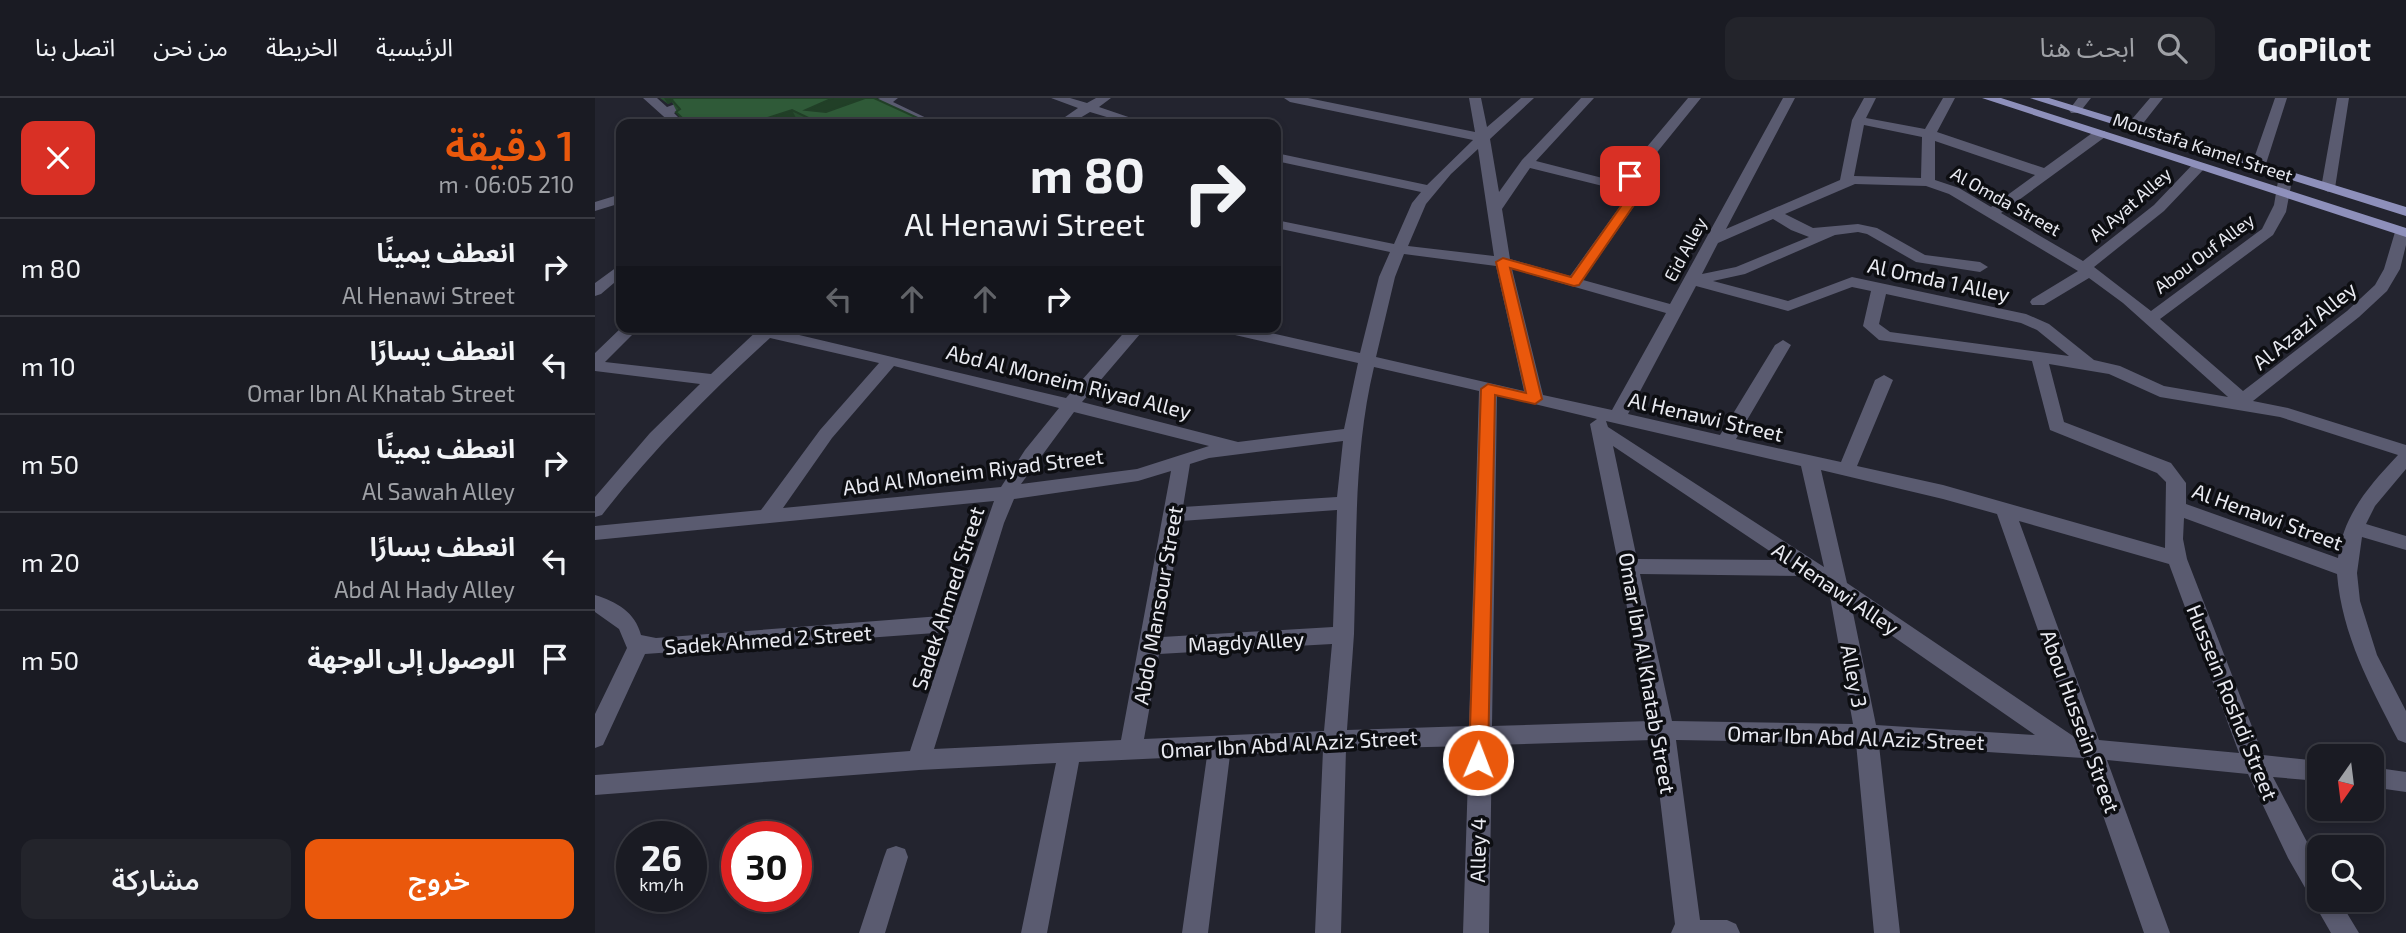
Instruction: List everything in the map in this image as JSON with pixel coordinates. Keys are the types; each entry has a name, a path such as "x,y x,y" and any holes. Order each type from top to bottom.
{"main road":[{"name":"Moustafa Kamel Street","path":"1988,98 2404,232"},
{"name":"Moustafa Kamel Street","path":"2036,98 2406,212"}],"street":[{"path":"649,98 673,119"},
{"path":"664,112 704,98"},
{"path":"1058,98 1124,119"},
{"path":"1070,119 1105,98"},
{"path":"1290,98 1483,138"},
{"path":"1475,98 1503,262 1535,399"},
{"path":"1328,933 1335,740 1343,635 1346,503 1356,405 1387,276 1419,203 1483,138 1528,98"},
{"path":"1495,208 1527,163 1588,98"},
{"path":"1574,282 1630,202 1630,176 1695,98"},
{"name":"Eid Alley","path":"1605,421 1674,310 1789,98"},
{"path":"1846,182 1858,120 1870,98"},
{"path":"1928,182 1929,134 1949,98"},
{"path":"2075,110 2085,98"},
{"path":"2132,128 2157,98"},
{"path":"2258,167 2281,98"},
{"path":"2328,188 2343,98"},
{"path":"835,119 887,100 923,119"},
{"path":"1858,120 1929,134 2047,174"},
{"path":"1991,213 2100,134"},
{"path":"1281,157 1430,190"},
{"path":"1527,163 1631,189"},
{"name":"Al Ayat Alley","path":"2038,302 2086,270 2162,207 2182,189 2199,166"},
{"name":"Abou Ouf Alley","path":"2151,318 2268,232 2276,220 2284,194 2286,175"},
{"name":"Al Omda Street","path":"1711,241 1846,182 1928,182 1955,191 2086,270 2151,318 2240,402"},
{"path":"595,207 616,200"},
{"path":"1774,213 1796,227 1812,233 1858,228 1872,231 1920,259 1980,267"},
{"path":"1281,225 1398,249 1503,262 1674,310"},
{"path":"1691,279 1730,275 1832,232"},
{"name":"Al Azazi Alley","path":"2240,402 2353,314 2381,288 2392,269 2404,232"},
{"path":"599,282 616,271"},
{"name":"Al Omda 1 Alley","path":"1691,279 1788,306 1804,302 1837,285 1852,282 2026,319 2043,327 2089,364"},
{"path":"1879,288 1871,326 1877,333 2089,364 2114,370 2159,391 2240,402 2320,422 2406,451"},
{"path":"595,364 626,333"},
{"path":"595,510 604,486 766,333"},
{"name":"Abd Al Moneim Riyad Alley","path":"781,333 1239,447"},
{"name":"Sadek Ahmed Street","path":"919,760 994,523 1007,493 1017,474 1071,405 1133,333"},
{"name":"Al Henawi Street","path":"1248,333 1535,399 1605,421 1724,444 2005,509 2177,559"},
{"path":"1724,444 1783,345"},
{"name":"Hussein Roshdi Street","path":"2039,357 2056,426 2164,468 2174,477 2177,486 2173,546 2177,559 2255,763 2307,870"},
{"path":"766,517 826,434 890,360"},
{"path":"595,364 715,380"},
{"path":"1846,471 1884,380"},
{"name":"Alley 4","path":"1475,933 1488,389"},
{"name":"Omar Ibn Al Khatab Street","path":"1605,421 1629,566 1663,730 1686,933"},
{"name":"Al Henawi Alley","path":"1605,421 1808,568 2081,748"},
{"name":"Abd Al Moneim Riyad Street","path":"595,533 1007,493 1138,475 1182,460 1239,447 1353,434"},
{"name":"Abdo Mansour Street","path":"1131,751 1182,460"},
{"name":"Alley 3","path":"1810,463 1838,587 1865,734 1887,933"},
{"path":"2402,469 2360,515 2346,569 2350,609 2367,659 2406,733"},
{"path":"1173,515 1346,503"},
{"name":"Al Henawi Street","path":"2174,507 2346,569"},
{"name":"Abou Hussein Street","path":"2005,509 2081,748 2157,933"},
{"path":"2356,528 2406,542"},
{"path":"1629,566 1808,568"},
{"name":"Sadek Ahmed 2 Street","path":"595,603 610,609 628,625 632,640 639,645 656,647 962,623"},
{"name":"Magdy Alley","path":"1149,646 1343,635"},
{"path":"595,738 639,645"},
{"path":"2383,688 2406,693"},
{"name":"Omar Ibn Abd Al Aziz Street","path":"595,785 919,760 1335,740 1663,730 1865,734 2081,748 2307,770"},
{"path":"1195,933 1220,745"},
{"path":"1034,933 1069,754"},
{"path":"2384,779 2406,782"},
{"path":"872,933 896,857"},
{"path":"2333,912 2346,933"},
{"path":"1686,933 1727,933"}],"building":[{"path":"833,98 806,110 826,112 865,98 874,98 920,119 811,119 792,110 764,119 683,119 676,112 680,109 671,99"}],"route":[{"path":"1478,760 1488,389 1535,399 1503,262 1574,282 1630,202 1633,193 1628,182 1630,176"}]}
